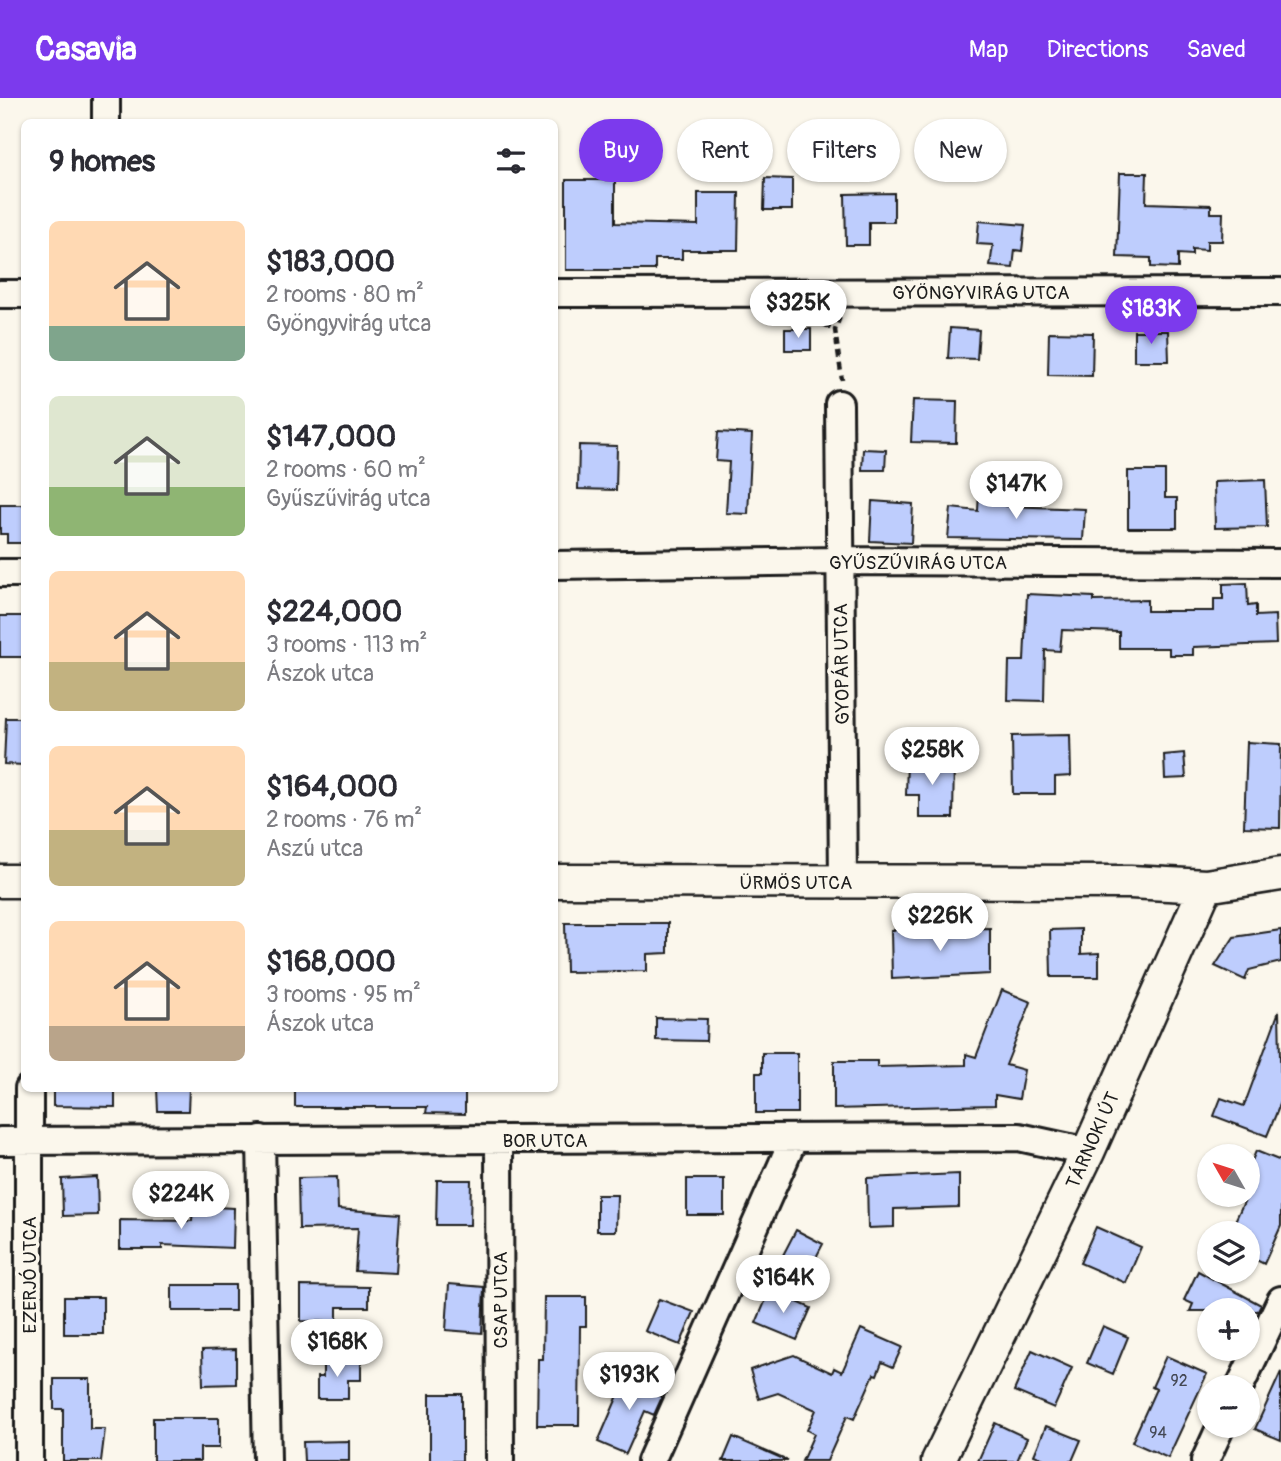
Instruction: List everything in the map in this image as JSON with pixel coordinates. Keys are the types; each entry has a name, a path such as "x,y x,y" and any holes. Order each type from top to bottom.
{"street":[{"path":"106,98 106,119"},
{"name":"GYÖNGYVIRÁG UTCA","path":"558,293 1281,292"},
{"path":"0,294 21,294"},
{"name":"GYOPÁR UTCA","path":"842,393 839,561 843,882"},
{"name":"GYŰSZŰVIRÁG UTCA","path":"558,565 839,561 1281,563"},
{"path":"0,573 21,573"},
{"path":"1206,886 1281,874"},
{"path":"0,881 21,881"},
{"name":"ÜRMÖS UTCA","path":"558,881 1130,882 1206,886"},
{"name":"TÁRNOKI ÚT","path":"938,1461 1088,1152 1206,886"},
{"name":"EZERJÓ UTCA","path":"29,1092 29,1461"},
{"name":"BOR UTCA","path":"0,1141 1019,1137 1088,1152"},
{"path":"651,1461 794,1138"},
{"path":"261,1139 267,1461"},
{"name":"CSAP UTCA","path":"499,1140 500,1461"},
{"path":"1246,1375 1281,1300"},
{"path":"1205,1461 1216,1438"}],"path":[{"path":"835,330 842,393"}],"building":[{"path":"1120,173 1147,173 1146,203 1211,205 1211,213 1223,213 1222,241 1207,241 1207,250 1192,249 1192,255 1178,254 1178,268 1151,267 1151,258 1117,257"},
{"path":"773,178 787,179 787,182 792,182 792,210 764,210 765,182 773,182"},
{"path":"566,180 615,182 615,223 698,225 698,193 739,193 738,250 682,250 682,259 655,259 655,270 566,270"},
{"path":"894,193 894,222 869,222 869,245 846,245 845,194"},
{"path":"979,221 1025,225 1022,251 1015,250 1013,268 990,266 993,245 977,244"},
{"path":"950,328 979,330 977,359 948,358"},
{"path":"785,329 811,329 811,350 785,350"},
{"path":"1134,331 1168,331 1169,361 1134,361"},
{"path":"1049,332 1093,333 1092,376 1048,375"},
{"path":"913,400 957,401 956,443 911,442"},
{"path":"718,432 752,434 748,514 726,513 729,462 716,461"},
{"path":"579,445 617,446 616,490 578,489"},
{"path":"863,449 886,450 885,470 862,470"},
{"path":"1128,471 1165,471 1165,498 1177,498 1177,528 1128,528"},
{"path":"1265,480 1267,527 1215,528 1214,482"},
{"path":"979,492 1006,494 1006,506 1085,509 1083,540 948,538 951,508 978,511"},
{"path":"872,501 913,504 911,543 870,541"},
{"path":"0,505 21,505 21,543 7,543 7,534 0,534"},
{"path":"1247,583 1248,606 1256,605 1256,616 1275,615 1276,644 1193,647 1193,655 1169,655 1169,648 1119,648 1119,632 1062,630 1060,651 1045,650 1044,701 1008,700 1009,661 1024,661 1027,594 1094,597 1094,601 1147,600 1147,611 1214,611 1214,599 1223,599 1223,584"},
{"path":"0,616 21,616 21,657 0,657"},
{"path":"6,718 21,718 21,765 4,764"},
{"path":"1070,735 1071,776 1055,777 1055,794 1013,794 1012,736"},
{"path":"1247,742 1281,744 1280,828 1244,827"},
{"path":"1184,753 1186,778 1165,779 1164,755"},
{"path":"907,761 954,761 953,818 919,818 919,795 906,795"},
{"path":"565,923 668,923 668,953 647,954 647,971 566,972"},
{"path":"990,928 990,974 892,979 891,930"},
{"path":"1081,929 1081,954 1099,953 1099,977 1051,977 1050,930"},
{"path":"1281,930 1281,962 1249,970 1245,980 1215,966 1234,937"},
{"path":"1002,990 1031,1002 1006,1065 1024,1070 1019,1099 995,1095 995,1105 834,1109 834,1061 877,1061 877,1067 966,1065 966,1054 976,1057"},
{"path":"1279,1011 1281,1102 1267,1136 1214,1116 1221,1098 1244,1106"},
{"path":"656,1018 707,1019 706,1041 656,1040"},
{"path":"762,1053 797,1053 797,1113 756,1113 756,1073 762,1073"},
{"path":"53,1092 115,1092 115,1107 53,1106"},
{"path":"157,1092 189,1092 188,1111 158,1111"},
{"path":"295,1092 465,1092 465,1114 426,1113 427,1107 295,1107"},
{"path":"1260,1153 1281,1161 1281,1226 1264,1264 1260,1262 1260,1221 1235,1221 1241,1208 1260,1208"},
{"path":"959,1174 959,1207 894,1209 894,1227 868,1228 867,1178"},
{"path":"97,1177 98,1215 63,1216 62,1179"},
{"path":"337,1177 338,1209 400,1214 396,1273 355,1271 358,1228 299,1229 298,1178"},
{"path":"687,1179 724,1179 724,1215 687,1215"},
{"path":"437,1180 471,1180 470,1225 436,1225"},
{"path":"597,1195 617,1195 616,1231 597,1231"},
{"path":"193,1206 234,1208 233,1248 162,1245 162,1249 120,1249 120,1220 192,1221"},
{"path":"1096,1227 1141,1247 1126,1283 1080,1263"},
{"path":"796,1230 823,1244 810,1269 783,1255"},
{"path":"1197,1273 1197,1284 1222,1284 1248,1298 1197,1298 1197,1311 1190,1311 1193,1304 1184,1300"},
{"path":"449,1284 484,1287 482,1333 446,1330"},
{"path":"172,1285 235,1285 235,1311 172,1311"},
{"path":"301,1286 369,1287 369,1307 337,1307 337,1322 301,1321"},
{"path":"770,1290 811,1308 797,1340 756,1323"},
{"path":"64,1297 103,1297 103,1334 64,1334"},
{"path":"544,1297 586,1297 586,1326 580,1326 579,1425 537,1425 538,1359 543,1359"},
{"path":"659,1299 694,1312 680,1345 645,1331"},
{"path":"1103,1326 1128,1337 1113,1374 1087,1363"},
{"path":"861,1329 902,1347 893,1367 882,1362 877,1375 874,1374 854,1419 847,1416 827,1461 802,1461 814,1434 807,1430 816,1410 778,1393 759,1399 750,1370 794,1355 832,1373 834,1368 842,1372"},
{"path":"236,1349 236,1384 203,1385 202,1350"},
{"path":"1032,1350 1072,1368 1054,1408 1014,1391"},
{"path":"1166,1356 1207,1374 1197,1375 1197,1396 1168,1458 1132,1442 1156,1389 1152,1387"},
{"path":"323,1361 361,1361 361,1380 348,1380 348,1399 317,1399 317,1377 323,1377"},
{"path":"628,1372 658,1385 654,1394 662,1397 654,1415 645,1411 626,1454 598,1442"},
{"path":"1281,1372 1281,1440 1260,1431 1260,1418"},
{"path":"54,1379 90,1379 90,1429 105,1429 101,1461 63,1461 63,1409 54,1409"},
{"path":"430,1394 462,1394 462,1461 430,1461"},
{"path":"153,1418 219,1418 219,1448 200,1448 200,1461 153,1461"},
{"path":"995,1423 1027,1438 1017,1461 978,1461"},
{"path":"1046,1426 1081,1440 1072,1461 1049,1461 1034,1455"},
{"path":"733,1437 788,1461 723,1461"},
{"path":"349,1441 349,1461 304,1461 303,1442"}]}
